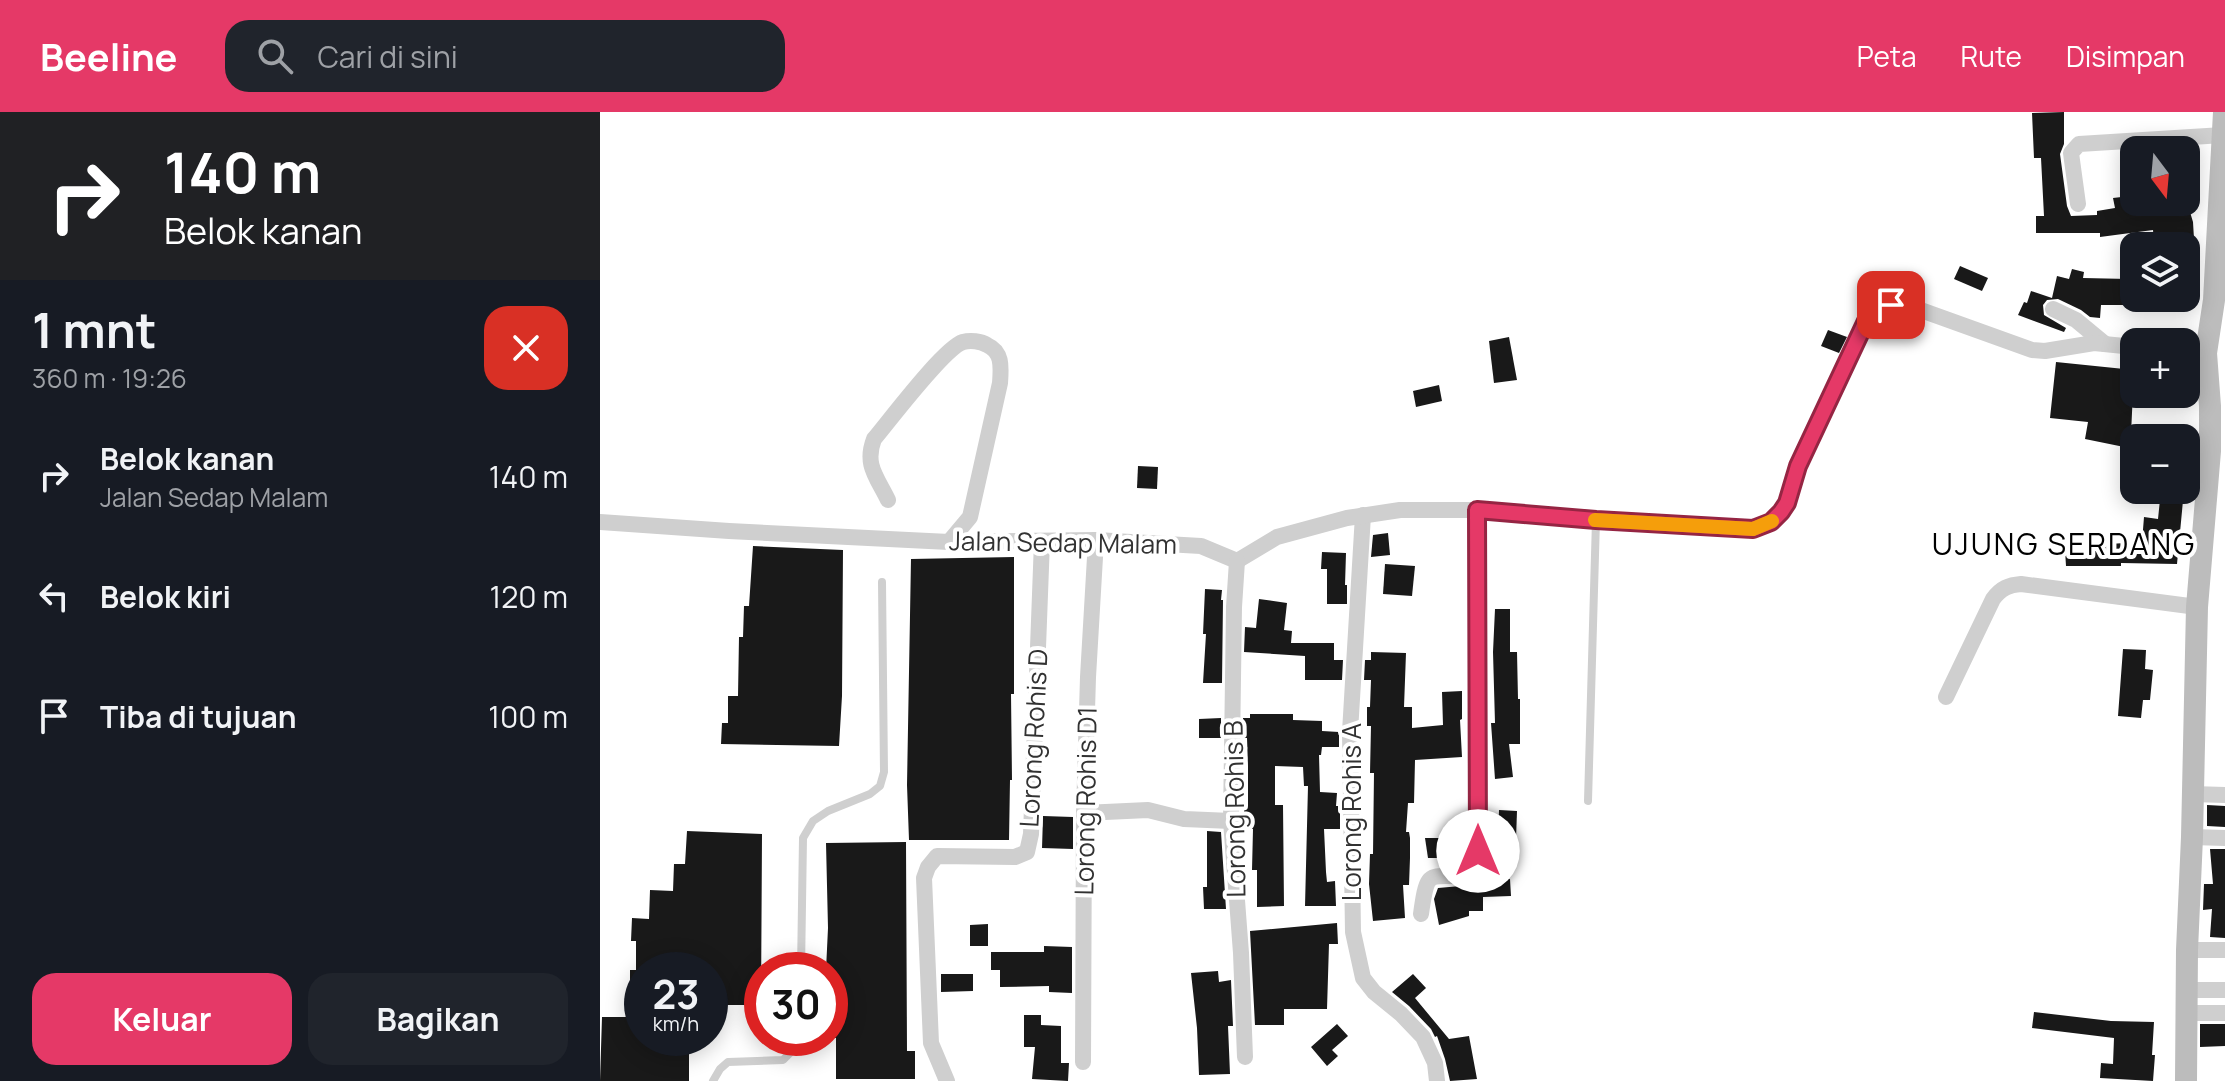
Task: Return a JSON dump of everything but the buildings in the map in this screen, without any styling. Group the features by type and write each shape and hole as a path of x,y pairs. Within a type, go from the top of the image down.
{"main road":[{"path":"2200,343 2220,300 2224,112"},
{"path":"2186,1081 2197,607 2217,451 2218,406 2200,362"}],"street":[{"path":"2078,204 2071,153 2079,144 2223,135"},
{"path":"1237,561 1277,537 1363,515 1400,510 1477,510 1753,529 1771,522 1787,503 1798,466 1867,319 1875,311 1891,305 1918,309 2032,350 2045,351 2094,343 2120,346"},
{"path":"2053,309 2076,320 2105,344"},
{"path":"888,500 870,465 869,452 874,439 939,361 958,344 965,341 990,346 998,353 1000,383 970,517 949,542"},
{"path":"1421,914 1428,880 1436,876 1471,874 1478,867 1477,510"},
{"name":"Lorong Rohis A","path":"1363,515 1350,732 1353,932 1363,978 1423,1037 1435,1063 1437,1081"},
{"name":"Jalan Sedap Malam","path":"600,522 949,542 1096,540 1201,546 1237,561"},
{"name":"Lorong Rohis D1","path":"1083,1062 1084,813 1096,540"},
{"name":"Lorong Rohis D","path":"947,1081 931,1043 924,878 937,856 1015,857 1027,852 1031,834 1042,541"},
{"name":"Lorong Rohis B","path":"1237,561 1231,821 1245,1057"},
{"path":"1946,697 1993,599 2010,585 2197,607"},
{"path":"2192,794 2225,795"},
{"path":"1084,813 1148,810 1184,819 1231,821"},
{"path":"2192,837 2225,838"},
{"path":"2187,950 2225,950"},
{"path":"2186,990 2225,990"},
{"path":"2187,1013 2225,1013"}],"lane":[{"path":"1588,801 1596,520"},
{"path":"801,952 803,838 813,821 870,794 880,786 884,772 882,582"},
{"path":"713,1081 728,1062 783,1060 787,1056"}],"slow traffic":[{"path":"1595,520 1753,529 1772,521"}],"district":[{"name":"UJUNG SERDANG","path":"2064,545"}],"route":[{"path":"1478,851 1477,510 1596,520 1761,527 1771,522 1787,503 1798,466 1867,319 1875,311 1891,305"}]}
